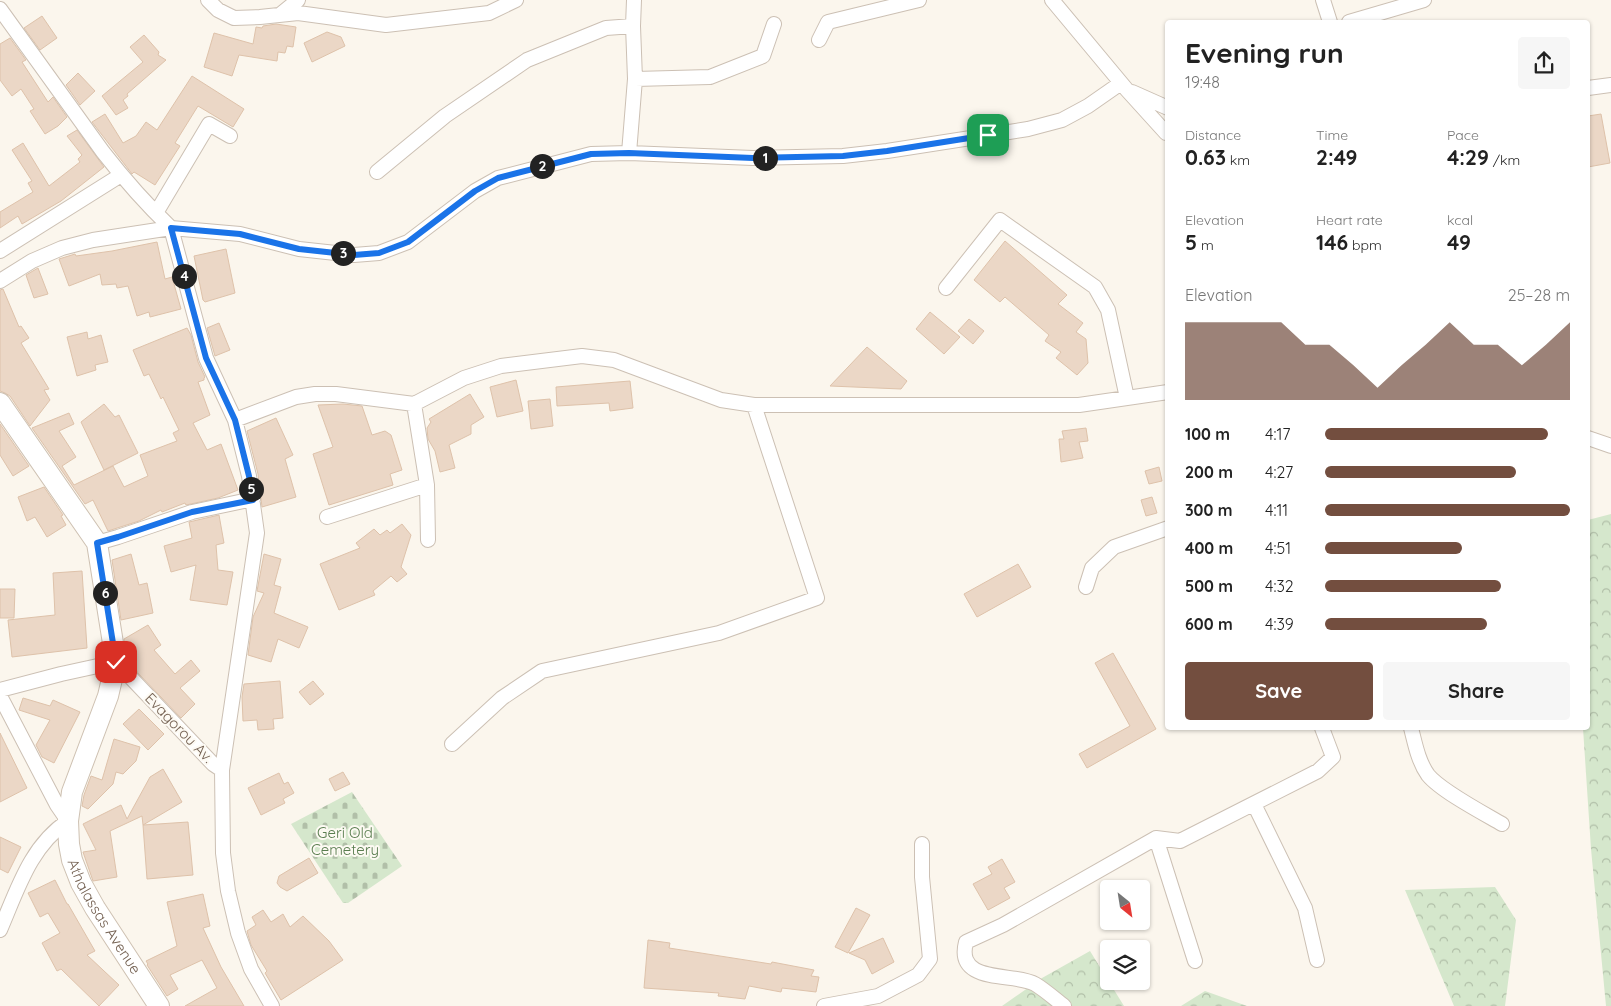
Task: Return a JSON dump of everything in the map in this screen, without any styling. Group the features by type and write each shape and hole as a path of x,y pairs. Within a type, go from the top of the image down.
{"main road":[{"path":"0,403 97,543 116,662"},
{"name":"Athalassas Avenue","path":"116,662 108,696 72,792 68,821 68,844 81,883 95,908 159,1006"}],"street":[{"path":"208,0 218,10 234,18 298,13 386,25 489,13 516,0"},
{"path":"280,15 298,0"},
{"path":"629,153 635,80 632,26 634,0"},
{"path":"819,40 828,22 919,0"},
{"path":"1052,0 1124,86 1165,129"},
{"path":"1323,0 1329,20"},
{"path":"1356,20 1424,0"},
{"path":"0,9 83,126 116,178 171,228 206,358 235,420 249,476 257,534 222,770 223,853 228,892 238,933 251,969 272,1006"},
{"path":"635,80 710,77 763,56 774,24"},
{"path":"378,172 445,116 527,60 606,28 632,26"},
{"path":"1590,88 1611,85"},
{"path":"1124,86 1165,106"},
{"path":"0,281 32,260 62,248 93,240 171,228 240,234 299,249 354,255 379,253 408,242 475,191 498,178 591,154 629,153 753,158 843,156 887,151 1028,129 1062,120 1124,86"},
{"path":"156,213 209,124 230,136"},
{"path":"0,252 116,178"},
{"path":"946,288 1000,220 1095,287 1108,310 1127,398"},
{"path":"235,420 296,397 315,394 336,394 414,404 464,378 501,366 582,356 614,360 721,400 754,406 1079,405 1165,392"},
{"path":"414,404 427,484 428,540"},
{"path":"452,744 502,698 542,672 719,633 817,598 754,406"},
{"path":"1590,438 1605,442 1611,446"},
{"path":"327,517 427,484"},
{"path":"97,543 192,512 253,500"},
{"path":"1086,587 1092,568 1114,546 1165,529"},
{"path":"0,690 116,662"},
{"name":"Evagorou Av.","path":"116,662 213,764 222,770"},
{"path":"0,696 57,805 68,821 53,831 38,850 23,876 0,930"},
{"path":"1064,1006 1034,984 980,973 968,963 964,951 966,942 1003,925 1156,838 1180,841 1318,771 1333,757 1323,730"},
{"path":"1412,730 1420,759 1428,775 1442,787 1502,824"},
{"path":"1254,804 1305,908 1317,960"},
{"path":"1156,838 1195,961"},
{"path":"824,1006 878,996 918,975 930,959 922,877 922,844"}],"green space":[{"path":"1611,514 1611,1006 1606,1006 1591,849 1583,730 1590,730 1590,519"},
{"name":"Geri Old Cemetery","path":"352,792 402,866 348,903 343,903 291,824"},
{"path":"1495,887 1516,920 1505,1006 1454,1006 1405,890"},
{"path":"1090,951 1100,967 1100,990 1114,990 1124,1006 1002,1006 1042,978"},
{"path":"1205,991 1247,1006 1181,1006"}],"building":[{"path":"42,16 57,38 40,50 24,28"},
{"path":"276,24 296,27 293,47 287,46 285,53 278,52 277,61 239,55 232,76 204,67 214,33 253,44 256,27 262,28 263,26"},
{"path":"327,32 341,37 345,46 312,62 304,43"},
{"path":"144,35 159,52 158,55 166,60 127,94 128,96 123,100 128,108 116,115 102,96 143,62 130,47"},
{"path":"10,38 26,60 22,62 48,102 53,97 67,117 58,126 45,134 30,111 34,109 21,89 12,96 0,80 0,44"},
{"path":"78,73 95,91 80,105 66,85"},
{"path":"192,76 244,109 233,127 198,106 175,143 180,146 155,185 134,172 132,174 92,122 105,114 123,143 136,136 146,122 157,130"},
{"path":"1601,114 1610,163 1590,167 1590,116"},
{"path":"77,130 104,167 61,201 22,224 18,216 0,228 0,212 33,192 28,183 32,181 12,150 23,143 49,186 80,162 78,159 82,155 67,136"},
{"path":"1005,241 1067,295 1058,304 1083,323 1076,332 1086,339 1088,363 1077,375 1056,358 1061,352 1045,341 1049,335 1005,297 1000,302 974,280"},
{"path":"157,242 165,279 172,277 181,309 150,317 149,312 137,316 128,286 117,288 116,284 102,285 100,274 69,286 59,259 75,254 76,256 112,251"},
{"path":"226,249 235,293 205,302 194,256"},
{"path":"38,268 48,294 34,298 26,275"},
{"path":"3,289 19,327 21,326 29,338 21,343 49,389 44,390 50,400 30,426 10,396 0,391 0,290"},
{"path":"930,312 960,337 944,354 916,329"},
{"path":"969,319 984,331 973,344 958,331"},
{"path":"219,323 230,350 215,356 207,328"},
{"path":"187,328 205,377 204,380 198,382 210,415 193,423 207,450 221,444 238,490 218,498 186,505 185,503 162,512 161,510 139,521 108,531 93,500 85,504 32,428 69,413 74,424 59,431 76,457 62,466 74,485 113,466 124,487 148,476 140,455 177,441 173,433 179,430 149,374 144,376 133,350"},
{"path":"87,332 88,339 101,335 108,362 95,365 96,370 77,376 67,337"},
{"path":"867,347 907,381 901,389 830,386"},
{"path":"516,380 523,411 497,417 490,387"},
{"path":"630,381 633,408 610,411 609,403 557,406 556,387"},
{"path":"470,394 484,417 471,425 471,434 449,445 455,468 440,472 435,451 428,439 427,428 431,422 429,419"},
{"path":"550,399 553,426 531,429 528,401"},
{"path":"104,404 115,417 119,415 138,453 104,470 81,422"},
{"path":"343,404 362,406 372,435 385,431 391,435 402,470 390,474 393,485 329,505 313,454 333,447 318,405"},
{"path":"276,418 293,455 285,459 296,497 262,507 258,474 247,431"},
{"path":"0,424 29,466 13,476 0,455"},
{"path":"1086,428 1088,441 1079,442 1083,458 1061,462 1059,439 1064,439 1062,431"},
{"path":"1159,467 1162,481 1149,484 1145,471"},
{"path":"44,487 63,515 61,516 66,525 47,537 35,517 27,521 18,497"},
{"path":"1152,497 1157,513 1146,516 1141,500"},
{"path":"219,515 224,543 216,545 218,570 233,572 227,605 190,600 196,565 171,572 164,546 192,538 189,522"},
{"path":"402,524 411,535 401,567 407,574 397,582 391,576 373,591 375,595 339,610 320,564 360,548 356,543 374,529 380,535 387,530 390,533"},
{"path":"131,554 139,585 147,583 153,613 121,620 112,560"},
{"path":"264,554 281,559 274,585 281,587 274,613 308,627 299,648 278,639 271,662 248,655 253,617 264,593 257,591"},
{"path":"1018,564 1031,587 977,617 964,594"},
{"path":"82,571 87,648 12,657 8,620 55,615 53,573"},
{"path":"0,589 15,589 14,618 0,618"},
{"path":"148,625 161,645 154,650 175,674 191,660 200,671 180,688 195,704 181,718 138,673 126,652 124,639"},
{"path":"1113,653 1156,729 1087,768 1079,754 1130,726 1095,663"},
{"path":"280,681 283,718 273,719 274,729 258,730 257,720 243,721 242,697 244,684"},
{"path":"313,681 324,694 310,705 299,692"},
{"path":"23,698 50,706 53,700 80,712 54,763 42,757 36,745 50,720 19,710"},
{"path":"139,709 164,734 148,750 123,724"},
{"path":"0,733 27,788 0,802"},
{"path":"114,739 140,747 136,761 123,774 116,772 113,784 88,809 82,806 91,776 102,780"},
{"path":"163,769 182,802 143,825 142,816 110,831 117,877 93,881 83,852 96,850 83,824 121,805 127,819 150,777"},
{"path":"343,772 350,784 335,791 329,779"},
{"path":"279,773 284,784 288,782 294,793 283,799 285,803 261,815 248,788"},
{"path":"188,822 193,875 147,879 143,825"},
{"path":"0,837 21,847 8,873 0,869"},
{"path":"309,858 318,873 287,891 280,887 277,883 279,876"},
{"path":"1002,859 1015,882 1004,888 1010,898 988,910 973,884 992,874 988,867"},
{"path":"55,880 95,951 87,955 119,985 99,1006 61,969 57,971 42,943 60,933 48,913 40,917 28,893"},
{"path":"203,894 210,926 203,928 221,967 244,1006 185,1006 217,988 202,960 170,975 178,989 167,996 147,965 146,961 177,946 167,902"},
{"path":"856,908 870,915 848,953 835,947"},
{"path":"263,910 271,922 283,914 290,927 303,916 329,941 343,960 281,1000 265,973 267,971 251,945 247,931 256,925 252,917"},
{"path":"883,938 894,962 872,974 865,960 849,953"},
{"path":"648,940 670,943 669,948 771,964 772,962 814,970 811,976 819,977 816,992 782,988 781,992 749,986 745,999 718,996 719,993 644,988"}],"route":[{"path":"116,662 97,543 192,512 253,500 235,420 206,358 171,228 240,234 299,249 354,255 379,253 408,242 475,191 498,178 591,154 629,153 753,158 843,156 988,135"}]}
